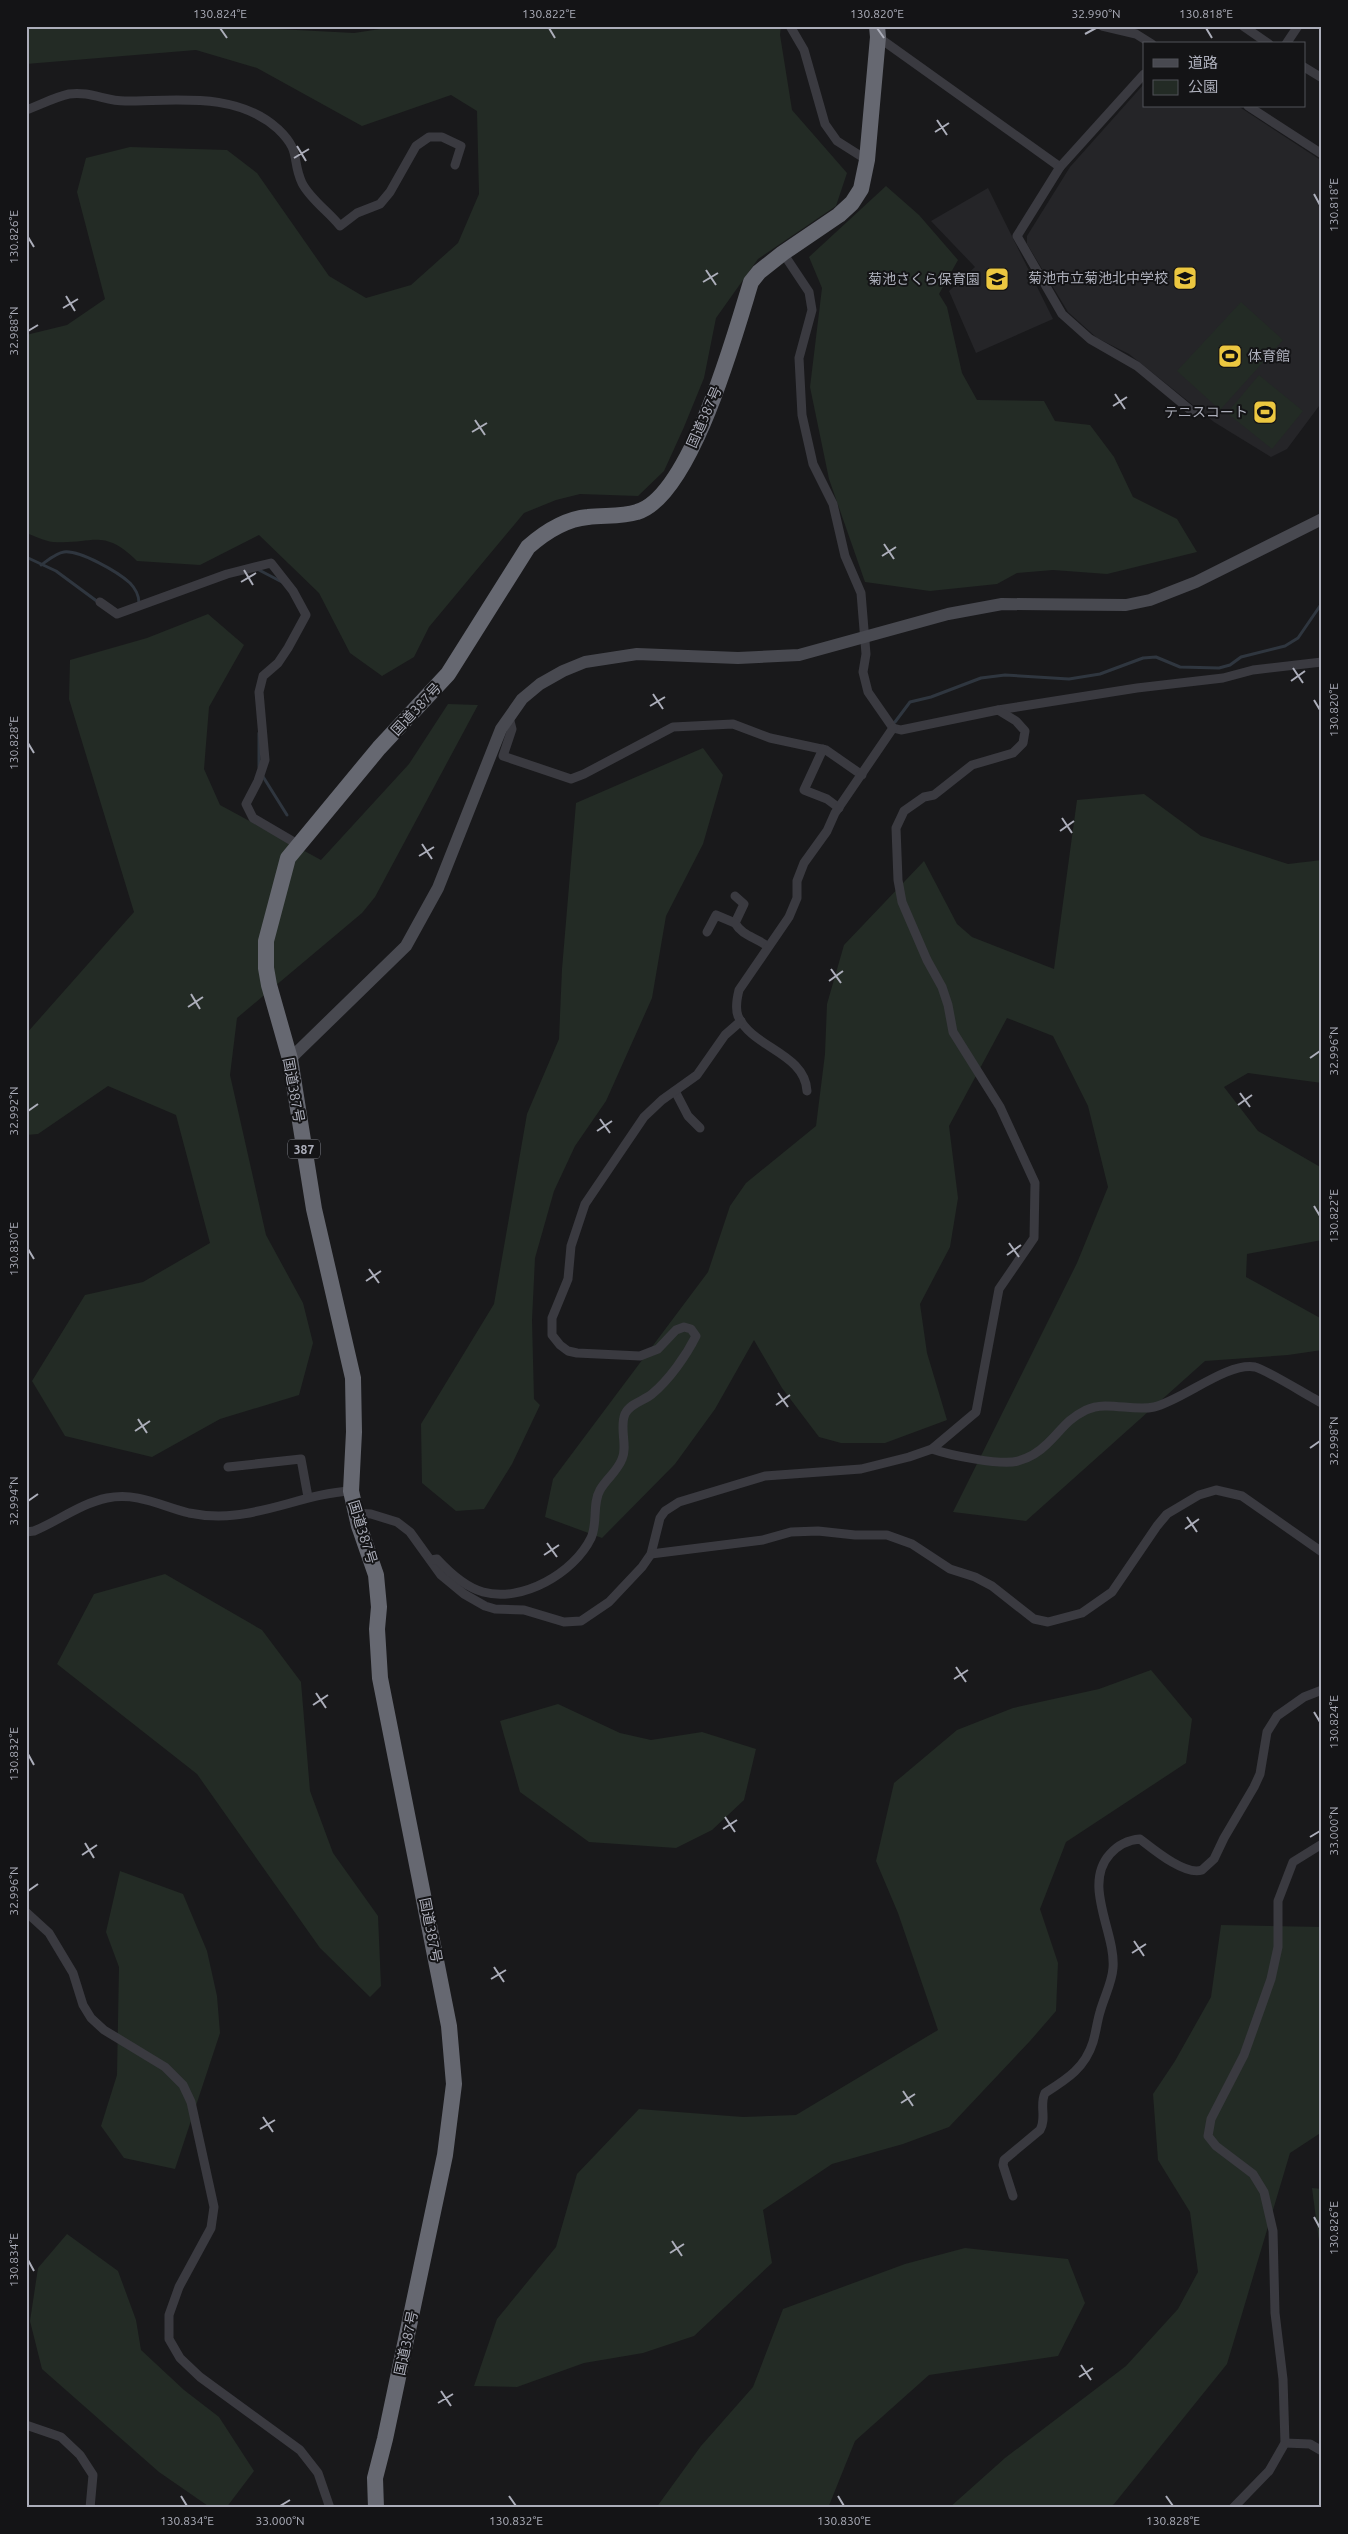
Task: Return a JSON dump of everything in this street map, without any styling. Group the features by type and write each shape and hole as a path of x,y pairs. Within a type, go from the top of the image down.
{"highway":[{"name":"国道387号","path":"376,2508 375,2478 387,2430 445,2155 454,2084 449,2026 380,1678 377,1629 378,1590 351,1491 354,1432 353,1378 314,1209 290,1059 269,985 266,941 288,858 379,748 448,674 528,547 541,536 570,520 638,512 654,504 664,493 695,440 718,389 751,282 759,272 783,253 839,215 852,203 861,189 868,160 878,32"}],"street":[{"path":"790,26 804,50 825,124 837,141 868,160"},
{"path":"1102,26 1136,34 1149,42"},
{"path":"1242,26 1266,42"},
{"path":"1287,42 1298,26"},
{"path":"878,32 1060,167"},
{"path":"1306,68 1322,78"},
{"path":"1143,75 1060,167 1017,236 1062,314 1090,339 1137,366 1194,413"},
{"path":"26,110 68,94 94,94 123,101 178,98 215,101 251,111 276,128 293,145 302,183 340,226 357,213 380,204 390,192 416,146 429,137 442,137 461,146 455,165"},
{"path":"1251,108 1322,154"},
{"path":"783,253 809,292 812,310 799,358 802,415 806,441 813,464 833,504 845,556 860,593 866,654 863,672 868,692 893,728 901,730 998,710 1137,688 1223,678 1252,670 1322,662"},
{"path":"290,1059 406,946 438,888 478,781 500,729 522,700 540,684 563,671 585,662 637,654 769,658 799,654 865,638 948,614 1002,604 1103,606 1150,600 1196,582 1322,519"},
{"path":"100,602 117,614 227,574 271,563 293,591 306,615 278,663 263,676 259,692 265,760 258,781 246,804 253,818 298,845"},
{"path":"356,1513 371,1514 397,1522 410,1532 441,1575 464,1594 485,1606 495,1609 524,1610 564,1622 581,1621 610,1602 651,1554 660,1518 665,1511 679,1502 765,1476 861,1469 932,1450 976,1412 999,1289 1034,1238 1035,1184 1000,1107 953,1032 948,1005 942,987 927,960 902,902 898,880 896,828 904,811 924,797 934,795 972,765 1013,753 1023,744 1025,731 1016,722 998,710"},
{"path":"509,717 512,729 503,756 571,779 584,774 672,727 732,724 770,738 823,749 862,775"},
{"path":"807,1091 803,1078 790,1061 777,1050 763,1043 741,1021 738,1015 737,1002 739,990 791,911 798,893 797,882 804,863 827,831 839,808 893,728"},
{"path":"823,749 804,790 827,799 839,808"},
{"path":"735,896 744,904 735,923"},
{"path":"707,932 716,915 735,923 742,934 760,940 768,946"},
{"path":"431,1560 437,1559 468,1586 484,1592 506,1594 542,1584 568,1568 578,1559 592,1536 598,1493 623,1458 625,1415 631,1407 652,1394 690,1347 696,1336 691,1328 684,1327 676,1330 658,1348 640,1356 577,1353 568,1351 560,1346 552,1335 552,1318 568,1279 571,1246 585,1204 644,1118 697,1075 724,1035 741,1021"},
{"path":"675,1091 688,1116 700,1128"},
{"path":"932,1450 946,1454 1016,1462 1032,1456 1047,1444 1064,1423 1097,1406 1151,1407 1169,1402 1212,1378 1234,1370 1255,1367 1322,1403"},
{"path":"228,1467 301,1459 308,1497"},
{"path":"651,1554 763,1540 791,1532 818,1531 854,1535 887,1535 912,1544 950,1569 975,1577 992,1586 1034,1619 1048,1622 1082,1613 1112,1592 1167,1514 1199,1495 1208,1492 1216,1490 1242,1496 1322,1552"},
{"path":"26,1532 34,1531 80,1508 107,1498 154,1500 189,1513 214,1516 266,1510 308,1497 332,1492 351,1491"},
{"path":"1013,2196 1005,2174 1004,2160 1040,2130 1043,2125 1042,2103 1045,2093 1072,2076 1080,2067 1093,2043 1100,2012 1108,1989 1113,1969 1113,1955 1101,1899 1100,1871 1104,1861 1114,1850 1129,1840 1140,1839 1171,1862 1188,1870 1202,1870 1214,1859 1254,1787 1260,1774 1268,1732 1272,1724 1288,1708 1304,1697 1322,1690"},
{"path":"1233,2508 1269,2471 1285,2443 1283,2379 1275,2313 1274,2231 1270,2208 1264,2192 1253,2174 1216,2146 1208,2136 1211,2119 1244,2054 1271,1978 1278,1947 1278,1901 1293,1862 1322,1844"},
{"path":"26,1912 49,1934 74,1974 83,2006 91,2018 104,2030 165,2067 183,2085 191,2102 214,2207 211,2228 179,2287 169,2315 169,2338 180,2358 200,2377 300,2450 318,2473 330,2508"},
{"path":"26,2425 61,2437 80,2455 93,2475 90,2508"},
{"path":"1285,2443 1310,2444 1322,2451"}],"shaded area":[{"name":"菊池市立菊池北中学校","path":"1143,85 1143,108 1241,108 1322,161 1322,402 1287,449 1271,457 1214,422 1129,354 1097,338 1068,312 1027,244 1027,236 1070,167"},
{"name":"菊池さくら保育園","path":"988,188 1053,319 976,353 949,291 975,267 931,221"}],"green space":[{"path":"26,26 221,26 354,33 400,26 781,26 780,35 792,110 847,173 836,206 758,259 716,318 704,378 664,471 638,496 580,494 556,500 524,513 429,627 414,657 382,676 350,653 319,593 259,535 200,565 137,561 115,544 106,541 53,542 26,533 26,335 67,325 105,299 77,192 86,158 130,147 227,150 257,173 329,276 366,298 411,285 458,243 479,194 477,111 451,95 362,126 257,68 196,50 26,64"},
{"path":"886,186 919,215 958,260 939,294 947,307 962,373 977,400 1044,401 1055,421 1090,425 1114,457 1133,497 1177,519 1197,552 1107,574 1053,570 1017,573 997,584 930,591 865,582 829,479 810,387 822,288 809,257"},
{"name":"体育館","path":"1241,302 1283,340 1220,410 1177,371"},
{"name":"テニスコート","path":"1259,375 1303,411 1272,449 1227,413"},
{"path":"208,614 244,645 209,707 204,769 220,805 321,860 409,764 448,704 478,705 375,897 362,913 237,1018 230,1075 266,1235 303,1303 313,1343 299,1395 220,1419 152,1457 65,1436 32,1381 85,1295 143,1282 210,1243 176,1115 108,1086 38,1134 26,1135 26,1034 134,912 69,699 70,660 147,638"},
{"path":"703,748 723,775 703,844 666,916 652,998 606,1101 575,1146 554,1191 535,1258 532,1320 534,1399 540,1405 512,1464 484,1509 456,1511 422,1483 421,1424 494,1304 527,1114 559,1039 562,969 576,803"},
{"path":"1144,794 1201,836 1288,864 1322,860 1322,1083 1248,1073 1224,1087 1258,1131 1322,1168 1322,1240 1247,1254 1246,1277 1322,1319 1322,1350 1288,1355 1205,1361 1026,1521 953,1512 1077,1263 1108,1187 1088,1106 1053,1036 1007,1018 949,1126 958,1198 950,1247 920,1304 927,1353 947,1420 885,1443 841,1443 819,1437 782,1388 754,1340 715,1409 675,1464 602,1538 545,1517 553,1479 708,1272 730,1206 746,1183 816,1126 825,1054 827,1004 844,945 924,861 957,924 972,937 1054,969 1077,800"},
{"path":"165,1574 262,1630 301,1682 310,1791 333,1853 378,1916 381,1986 370,1997 320,1948 197,1774 57,1664 94,1594"},
{"path":"1151,1670 1192,1719 1186,1763 1066,1842 1040,1909 1058,1963 1056,2011 949,2127 903,2144 832,2164 763,2210 772,2263 694,2336 643,2353 584,2363 517,2387 474,2386 497,2319 556,2247 577,2174 639,2109 743,2117 796,2115 938,2030 898,1913 876,1861 894,1783 957,1730 1013,1708 1099,1689"},
{"path":"558,1704 620,1733 651,1740 702,1732 756,1749 744,1800 712,1830 676,1848 589,1842 520,1792 500,1721"},
{"path":"120,1871 183,1894 207,1951 217,1996 220,2033 175,2169 124,2158 101,2126 117,2075 119,1967 106,1932"},
{"path":"1221,1925 1322,1927 1322,2132 1290,2153 1227,2364 1114,2504 1108,2508 949,2508 1005,2458 1126,2366 1178,2309 1198,2272 1190,2212 1158,2160 1153,2094 1175,2061 1211,1997"},
{"path":"1312,2188 1322,2189 1322,2264"},
{"path":"67,2234 118,2271 136,2320 141,2350 184,2390 219,2417 254,2471 226,2508 211,2508 159,2472 42,2369 30,2321 38,2268"},
{"path":"965,2248 1068,2259 1085,2303 1058,2356 929,2375 855,2441 828,2508 656,2508 701,2446 753,2387 783,2309 905,2264"}],"waterway":[{"path":"41,565 55,555 64,552 79,554 117,573 130,583 134,587 139,603"},
{"path":"26,557 56,571 98,602"},
{"path":"259,570 282,582"},
{"path":"895,722 910,702 931,697 981,678 1005,675 1069,679 1100,674 1143,658 1156,657 1180,667 1219,668 1230,665 1241,657 1285,646 1298,638 1322,603"},
{"path":"259,733 259,767"},
{"path":"262,775 287,815"}],"place":[{"name":"菊池市立菊池北中学校","path":"1185,278"},
{"name":"菊池さくら保育園","path":"997,279"},
{"name":"体育館","path":"1230,356"},
{"name":"テニスコート","path":"1265,412"}]}
